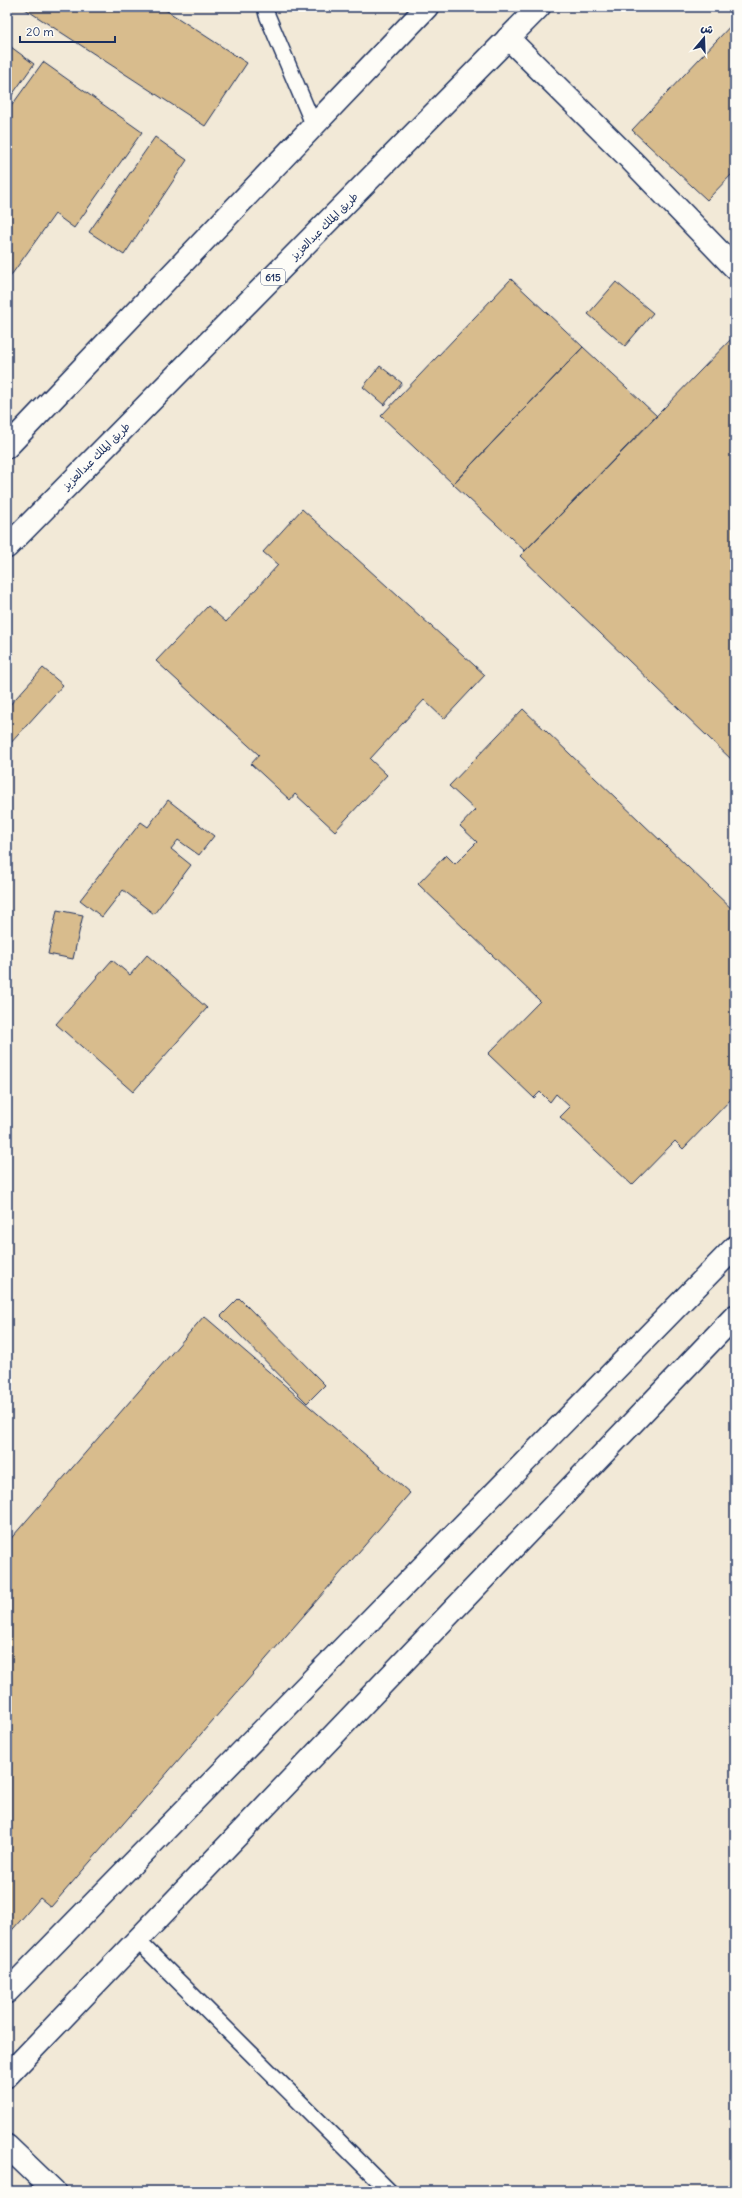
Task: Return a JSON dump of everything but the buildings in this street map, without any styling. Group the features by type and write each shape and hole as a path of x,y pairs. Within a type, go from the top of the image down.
{"main road":[{"path":"7,447 427,7"},
{"name":"طريق الملك عبدالعزيز","path":"7,547 539,7"},
{"path":"508,38 631,160 735,268"},
{"path":"7,1992 735,1247"},
{"path":"7,2076 735,1316"},
{"path":"7,2146 54,2191"}],"lane":[{"path":"254,7 266,11 314,126"},
{"path":"137,1940 389,2191"}]}
